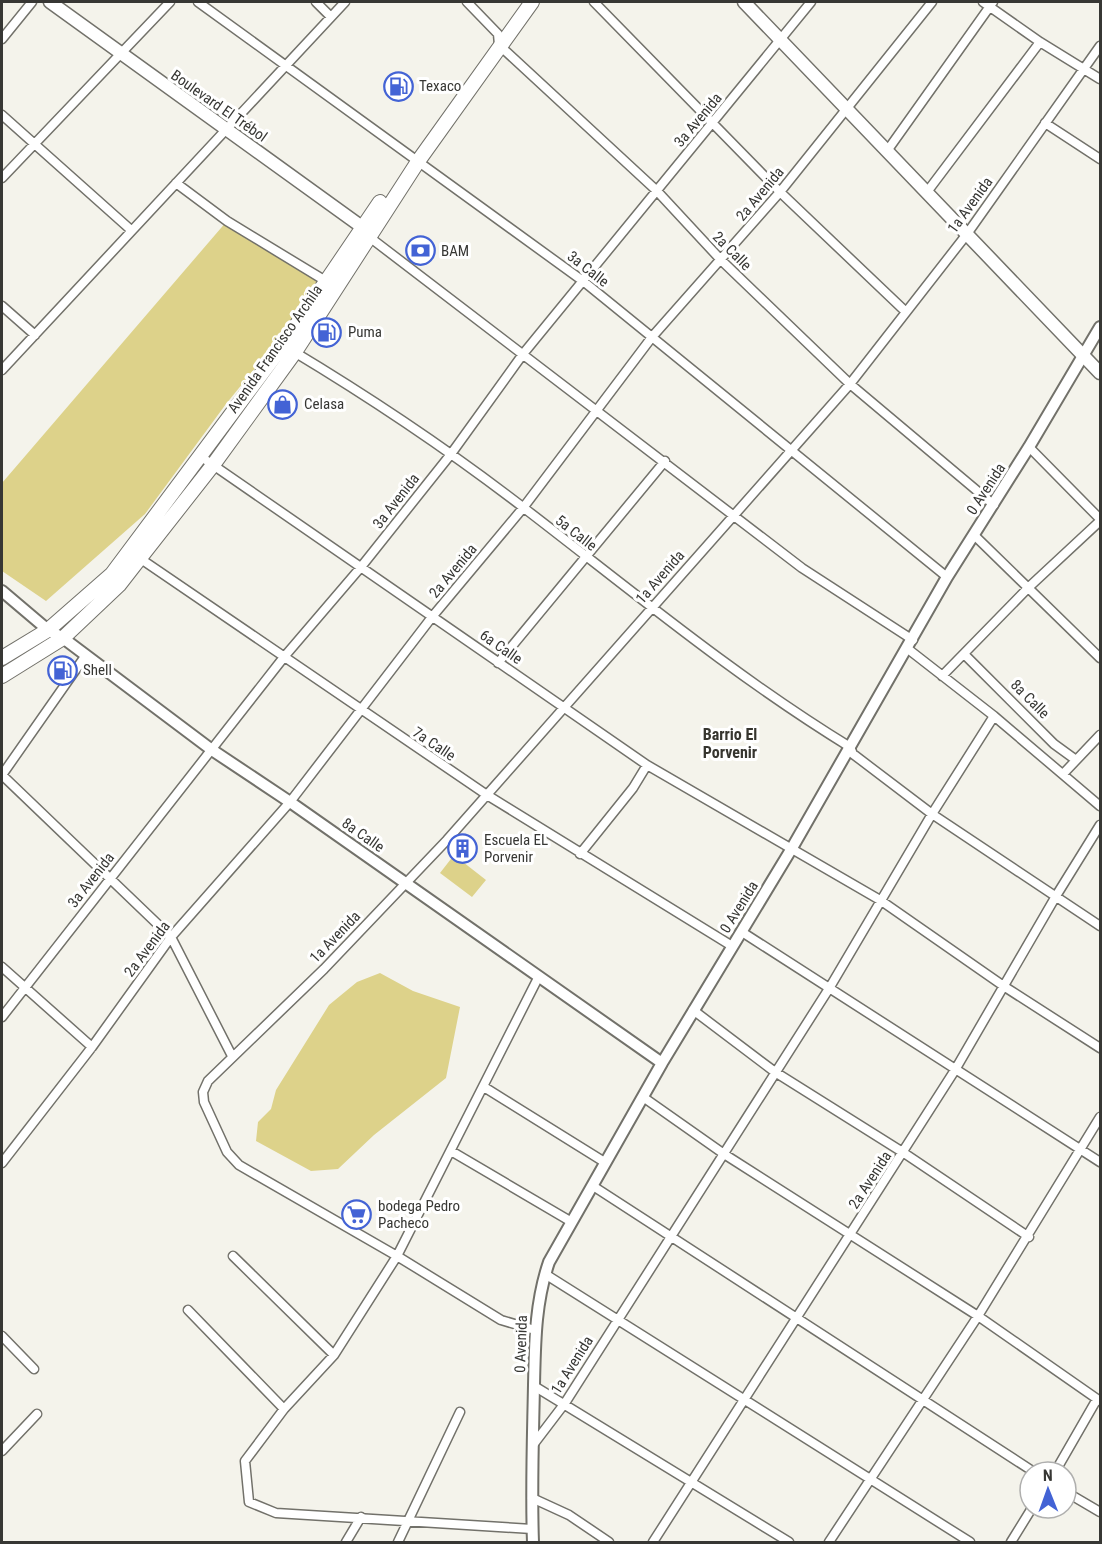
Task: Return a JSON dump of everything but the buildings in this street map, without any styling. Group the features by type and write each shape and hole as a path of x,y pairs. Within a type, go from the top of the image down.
{"main road":[{"name":"Boulevard El Trébol","path":"50,2 365,232"},
{"name":"Avenida Francisco Archila","path":"2,658 48,630 135,554 213,465 365,232 498,39 520,2"},
{"name":"Avenida Francisco Archila","path":"498,39 532,2"},
{"path":"744,2 1101,373"},
{"name":"Avenida Francisco Archila","path":"2,676 63,638 119,585 135,554 200,456 289,348"}],"street":[{"path":"2,39 32,2"},
{"path":"2,178 170,2"},
{"name":"3a Calle","path":"198,2 583,281 947,577"},
{"path":"316,2 331,16"},
{"path":"2,370 345,2"},
{"name":"2a Calle","path":"467,2 498,39 657,191 721,260 850,384 994,505"},
{"path":"594,2 780,192 906,312"},
{"name":"3a Avenida","path":"2,1017 284,657 361,567 451,454 523,354 811,2"},
{"name":"2a Avenida","path":"2,1163 92,1047 171,937 290,802 432,617 523,508 652,337 780,192 848,110 932,2"},
{"path":"888,151 989,3 1040,42 1101,79"},
{"path":"927,192 1040,42"},
{"name":"1a Avenida","path":"397,1256 239,1165 227,1152 204,1102 203,1092 208,1081 324,969 406,883 487,795 850,384 967,234 1101,46"},
{"path":"2,115 131,230"},
{"path":"1045,123 1101,159"},
{"path":"176,183 227,221 331,285"},
{"path":"365,232 734,514 910,644 942,676 994,716 1101,806"},
{"path":"2,306 35,335"},
{"name":"0 Avenida","path":"533,1542 532,1447 535,1330 544,1274 570,1221 593,1186 693,1010 792,848 947,577 994,505 1101,327"},
{"name":"5a Calle","path":"289,348 451,454 746,680 849,747 853,754 932,814 1101,926"},
{"path":"942,676 1029,587 1101,520 1029,447"},
{"name":"6a Calle","path":"200,456 562,708 648,765 880,900 1005,987 1101,1047"},
{"path":"498,663 665,461"},
{"path":"974,535 1101,658"},
{"name":"7a Calle","path":"135,554 361,711 487,795 732,946"},
{"name":"8a Calle","path":"2,591 48,630 63,638 212,750 290,802 662,1063"},
{"path":"86,655 2,775 171,937 232,1056"},
{"name":"8a Calle","path":"965,655 1054,744 1076,760"},
{"name":"1a Avenida","path":"532,1447 565,1403 830,987 932,814 994,716"},
{"path":"1063,774 1101,735"},
{"path":"580,854 633,788 648,765"},
{"name":"2a Avenida","path":"653,1542 956,1070 1056,896 1101,825"},
{"path":"742,932 1081,1152 1101,1162"},
{"path":"2,967 92,1047"},
{"path":"532,1529 361,1517 276,1514 249,1502 245,1461 284,1409 334,1355 397,1256 484,1088 538,976"},
{"path":"693,1010 775,1072 904,1153 1029,1237"},
{"path":"484,1088 606,1163"},
{"path":"643,1097 724,1154 978,1316 1099,1400 1062,1460"},
{"path":"829,1542 1029,1237 1101,1117"},
{"path":"451,1151 570,1221"},
{"path":"593,1186 1018,1462"},
{"path":"233,1256 334,1355"},
{"path":"397,1256 501,1320 535,1330"},
{"path":"544,1274 618,1318 743,1401 970,1542"},
{"path":"188,1310 284,1409"},
{"path":"2,1336 34,1369"},
{"path":"534,1386 789,1542"},
{"path":"399,1542 460,1412"},
{"path":"2,1451 37,1414"},
{"path":"532,1498 569,1515 609,1542"},
{"path":"1078,1499 1101,1512"},
{"path":"346,1542 361,1517"},
{"path":"1011,1542 1025,1520"}],"shaded area":[{"path":"227,221 326,281 226,404 145,514 46,601 2,571 2,483"},
{"path":"454,855 486,880 472,897 440,873"},
{"path":"380,973 413,991 460,1007 446,1078 374,1135 338,1169 311,1171 256,1141 258,1122 271,1109 276,1090 329,1005 357,982"}],"place":[{"name":"Texaco","path":"398,86"},
{"name":"BAM","path":"420,251"},
{"name":"Puma","path":"327,332"},
{"name":"Celasa","path":"283,404"},
{"name":"Shell","path":"62,670"},
{"name":"Escuela EL Porvenir","path":"463,849"},
{"name":"bodega Pedro Pacheco","path":"357,1215"}],"district":[{"name":"Barrio El Porvenir","path":"730,743"}]}
